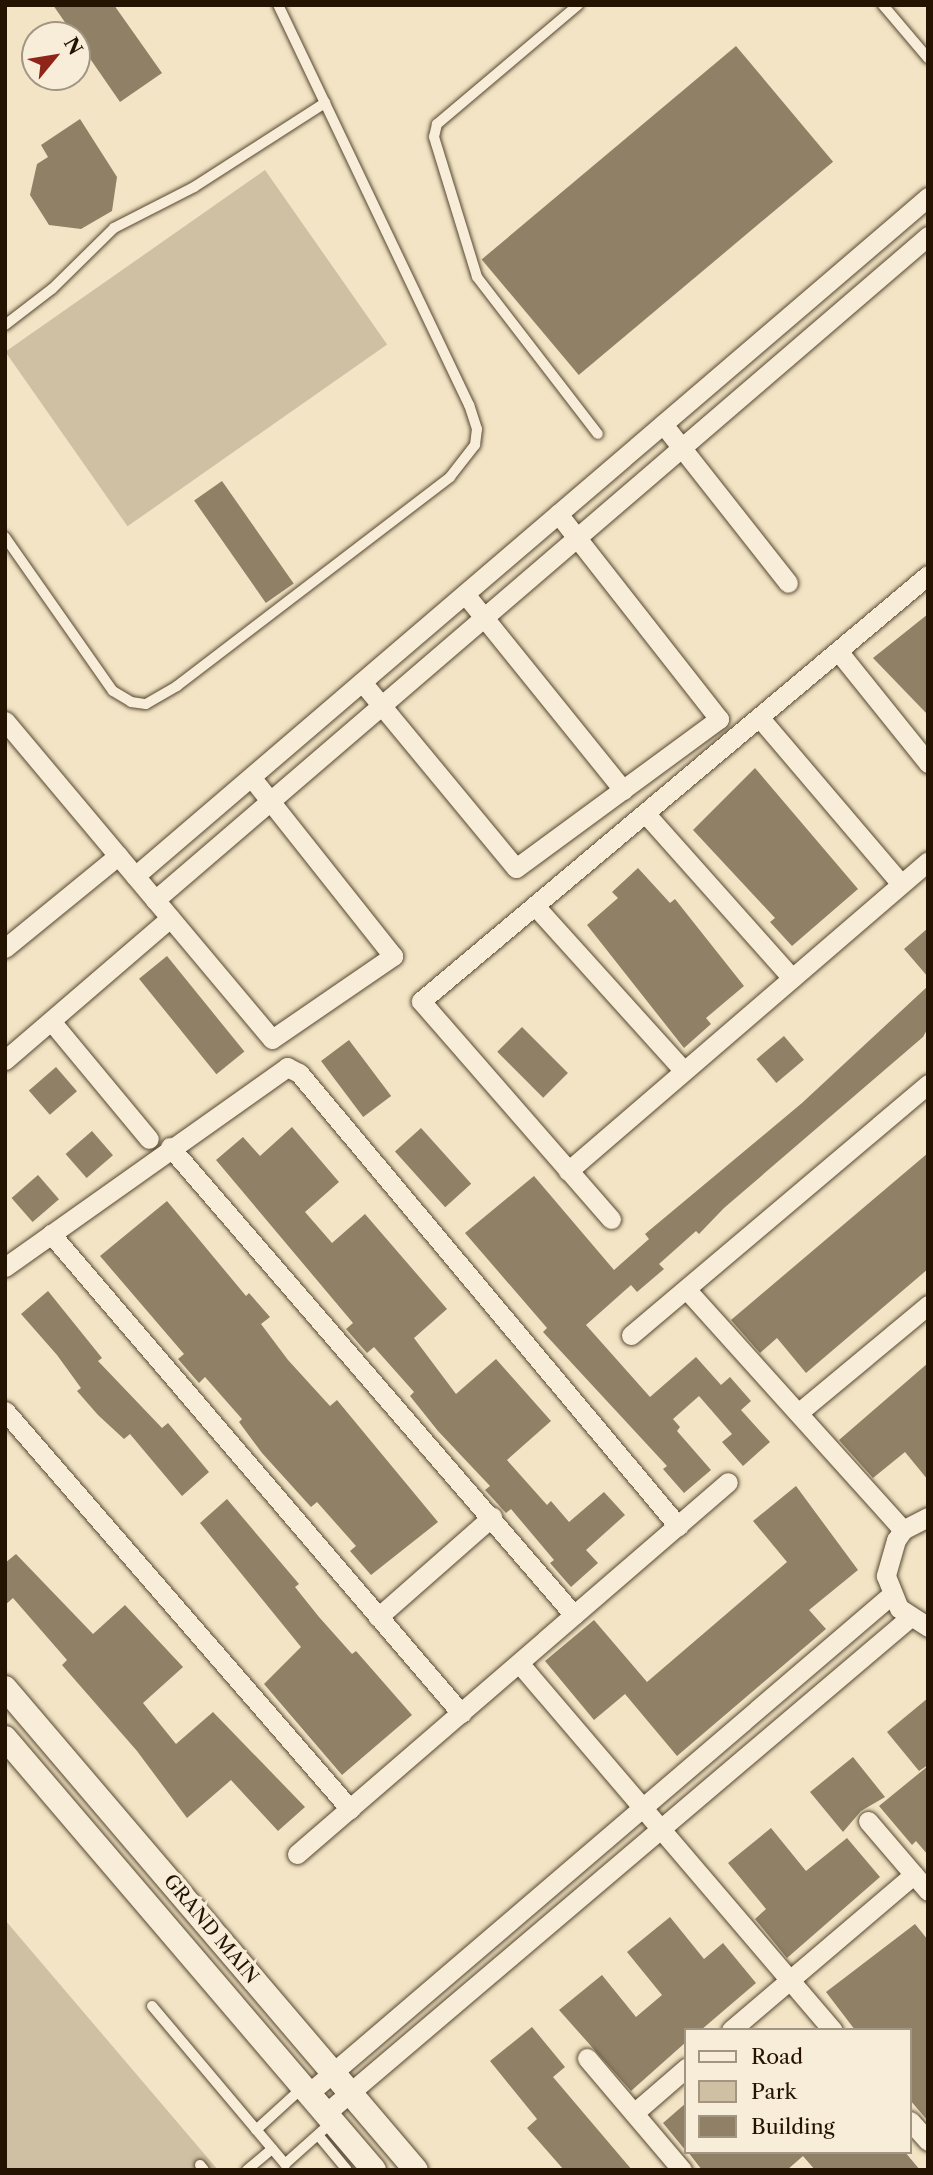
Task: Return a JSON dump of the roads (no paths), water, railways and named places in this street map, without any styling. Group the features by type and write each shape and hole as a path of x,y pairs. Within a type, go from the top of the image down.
{"street":[{"path":"135,876 928,197"},
{"path":"883,235 905,255"},
{"path":"155,900 928,236"},
{"path":"770,332 789,355"},
{"path":"663,424 788,583"},
{"path":"362,682 516,867 719,719 558,514"},
{"path":"611,1219 421,1001 928,575"},
{"path":"465,594 623,790"},
{"path":"838,651 928,762"},
{"path":"759,717 901,884"},
{"path":"5,721 272,1039 393,956 251,777"},
{"path":"645,813 792,978"},
{"path":"5,948 118,856"},
{"path":"568,1171 928,861"},
{"path":"535,906 684,1071"},
{"path":"5,1060 170,918"},
{"path":"51,1021 149,1139"},
{"path":"5,1267 273,1072 287,1067 299,1073 678,1526"},
{"path":"631,1335 928,1084"},
{"path":"170,1147 574,1615"},
{"path":"51,1234 461,1713"},
{"path":"687,1290 903,1530"},
{"path":"798,1413 928,1305"},
{"path":"5,1411 350,1809"},
{"path":"297,1854 729,1482"},
{"path":"377,1617 492,1517"},
{"path":"928,1517 903,1530 888,1557 891,1595 909,1618 928,1627"},
{"path":"307,2090 333,2073 411,2007 891,1595"},
{"path":"326,2124 351,2093 909,1618"},
{"path":"519,1663 831,2028"},
{"name":"GRAND MAIN","path":"5,1688 416,2170"},
{"name":"GRAND MAIN","path":"5,1738 307,2090 326,2124 374,2170"},
{"path":"868,1821 928,1891"},
{"path":"733,2028 914,1874"},
{"path":"411,2007 428,2027"},
{"path":"587,2058 682,2170"},
{"path":"634,2113 684,2070"},
{"path":"912,2122 928,2141"}],"lane":[{"path":"5,537 113,691 131,702 146,704 177,686 463,463 475,445 477,429 470,405 278,5"},
{"path":"578,5 437,124 434,136 477,277 598,434"},
{"path":"883,5 928,58"},
{"path":"5,325 52,289 114,228 194,187 325,103"},
{"path":"152,2006 285,2164 326,2124 347,2170"},
{"path":"256,2130 307,2090"},
{"path":"247,2170 272,2149"}]}
